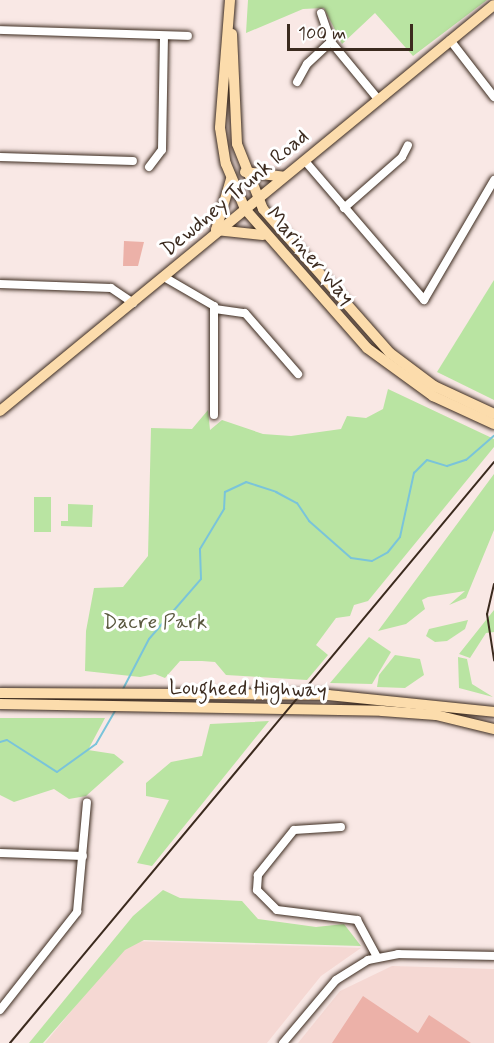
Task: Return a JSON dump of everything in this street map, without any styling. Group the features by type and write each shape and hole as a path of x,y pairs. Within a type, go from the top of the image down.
{"main road":[{"name":"Mariner Way","path":"230,0 235,129 245,172 257,199 372,336 415,379 494,414"},
{"name":"Mariner Way","path":"230,0 219,117 231,179 245,209 263,235 356,338 415,379 494,424"},
{"name":"Dewdney Trunk Road","path":"0,411 133,303 216,230 305,161 494,5"},
{"path":"245,172 284,177"},
{"path":"231,179 216,230 263,235"},
{"name":"Lougheed Highway","path":"0,693 130,697 328,695 494,712"},
{"name":"Lougheed Highway","path":"0,704 416,712 494,729"}],"street":[{"path":"321,13 331,42 378,99"},
{"path":"0,30 188,36"},
{"path":"149,167 162,150 164,36"},
{"path":"450,39 494,97"},
{"path":"297,81 307,64 331,42"},
{"path":"344,208 402,157 408,145"},
{"path":"0,157 133,161"},
{"path":"305,161 424,300 494,180"},
{"path":"164,277 210,301 215,309 214,415"},
{"path":"0,284 111,288 133,303"},
{"path":"215,309 245,313 298,374"},
{"path":"0,1010 73,923 83,856 87,802"},
{"path":"341,827 294,830 258,875 257,890 277,910 357,920 377,957"},
{"path":"0,853 83,856"},
{"path":"283,1043 336,980 377,957 494,956"}],"shaded area":[{"path":"129,941 361,948 321,976 267,1043 45,1043"},
{"path":"392,966 494,969 494,1043 298,1043 340,991"}],"green space":[{"path":"248,0 487,0 413,56 375,13 342,44 324,8 303,9 246,33"},
{"path":"494,280 494,400 437,372"},
{"name":"Dacre Park","path":"388,389 494,439 494,447 368,601 354,605 350,616 336,618 316,645 328,655 307,680 226,675 215,662 202,661 180,661 165,678 155,674 140,677 85,671 86,631 94,588 123,587 148,556 151,428 192,429 208,410 210,430 222,420 263,434 291,436 341,429 347,416 366,418 383,409"},
{"path":"494,474 494,530 466,598 449,605 465,591 428,597 422,600 425,609 406,624 378,631"},
{"path":"34,497 51,497 51,532 34,532"},
{"path":"68,504 93,505 92,527 61,526 61,521 68,521"},
{"path":"494,610 494,632 486,633 470,658 459,654"},
{"path":"468,620 465,629 447,641 435,642 426,636 429,629"},
{"path":"369,637 391,652 372,684 330,683"},
{"path":"395,655 420,659 424,675 405,688 377,687 379,675"},
{"path":"458,657 467,659 472,684 493,697 459,688"},
{"path":"0,718 105,718 88,750 114,754 124,762 86,796 69,799 54,789 14,802 0,795"},
{"path":"269,721 152,866 137,863 169,800 146,796 146,783 171,762 202,756 210,724"},
{"path":"163,890 180,898 242,901 258,919 316,927 344,924 361,946 144,940 125,950 43,1043 29,1043 133,916"}],"building":[{"path":"124,241 144,242 138,266 123,266"},
{"path":"363,996 418,1033 429,1015 471,1043 332,1043"}],"waterway":[{"path":"123,689 149,639 201,579 200,549 224,509 225,492 246,482 276,492 297,503 309,521 351,558 372,561 388,552 400,537 414,473 427,460 447,466 466,460 494,436"},
{"path":"0,742 7,740 57,772 96,744 115,711"}],"railway":[{"path":"10,1043 494,462"},
{"path":"494,584 487,614 494,660"}]}
